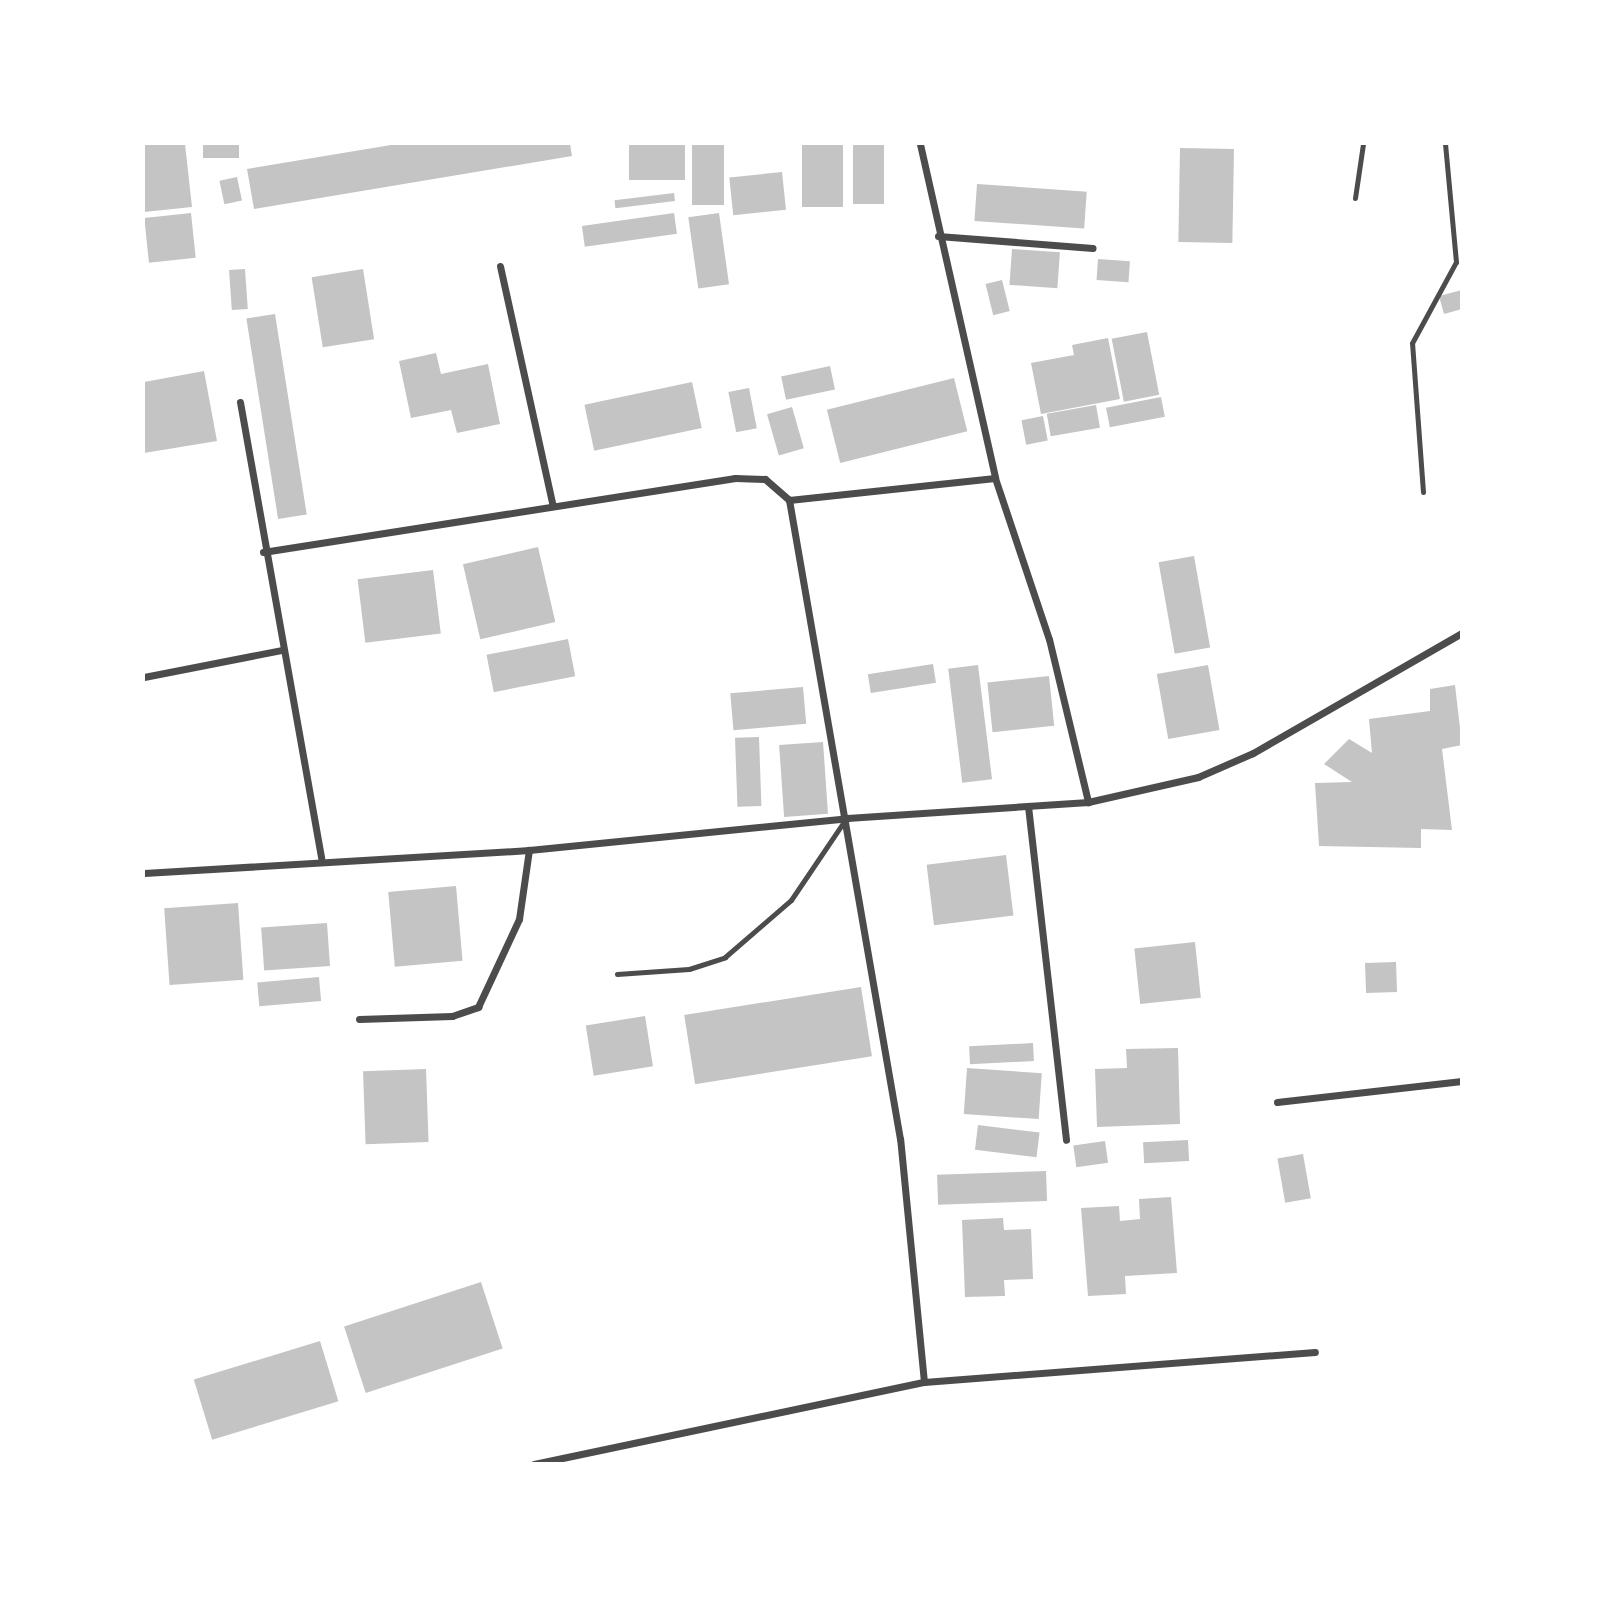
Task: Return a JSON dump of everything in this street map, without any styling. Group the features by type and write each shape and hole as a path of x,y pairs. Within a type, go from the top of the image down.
{"street":[{"path":"920,144 938,236 996,478 1049,639 1088,802"},
{"path":"938,236 1093,248"},
{"path":"500,266 552,503"},
{"path":"240,402 263,552 321,858"},
{"path":"263,552 552,503 735,478 765,479 789,500 900,1139 924,1382"},
{"path":"789,500 996,478"},
{"path":"144,873 321,858 528,850 846,818 1088,802 1198,777 1253,753 1461,633"},
{"path":"144,677 282,650"},
{"path":"1028,806 1066,1140"},
{"path":"359,1019 452,1016 478,1007 519,919 528,850"},
{"path":"1277,1102 1461,1081"},
{"path":"534,1464 924,1382 1315,1352"}],"lane":[{"path":"1355,198 1363,144"},
{"path":"1423,492 1412,343 1456,262 1445,144"},
{"path":"617,974 689,969 724,957 791,900 846,818"}],"building":[{"path":"144,144 185,144 192,207 144,212"},
{"path":"203,144 239,144 239,158 203,158"},
{"path":"397,144 570,144 572,156 254,209 247,169"},
{"path":"629,144 685,144 685,180 629,180"},
{"path":"692,144 724,144 724,205 692,205"},
{"path":"802,144 843,144 843,207 802,207"},
{"path":"853,144 884,144 884,204 853,204"},
{"path":"1180,148 1234,149 1232,243 1178,242"},
{"path":"782,172 786,210 733,215 729,178"},
{"path":"237,177 242,200 224,204 219,181"},
{"path":"977,184 1087,192 1084,229 974,221"},
{"path":"674,193 675,201 615,208 614,200"},
{"path":"191,213 196,258 149,263 144,218"},
{"path":"674,213 677,234 585,247 582,226"},
{"path":"719,213 729,284 698,289 688,217"},
{"path":"1012,249 1060,252 1057,288 1009,285"},
{"path":"1098,259 1130,261 1128,282 1097,280"},
{"path":"245,269 248,309 232,310 229,270"},
{"path":"363,269 374,339 323,347 312,277"},
{"path":"1002,280 1010,311 993,315 986,284"},
{"path":"1462,290 1462,309 1444,314 1439,296"},
{"path":"275,314 307,515 278,519 246,319"},
{"path":"1147,332 1159,395 1124,402 1112,339"},
{"path":"1108,338 1120,399 1041,414 1031,363 1074,355 1072,345"},
{"path":"436,353 441,374 488,364 500,424 457,433 451,410 411,418 399,361"},
{"path":"830,366 835,389 786,400 781,376"},
{"path":"204,371 217,441 144,453 144,382"},
{"path":"954,378 967,431 840,463 827,410"},
{"path":"692,382 702,428 594,451 584,405"},
{"path":"749,388 757,428 736,432 728,392"},
{"path":"1161,397 1165,417 1110,427 1106,408"},
{"path":"1096,405 1100,428 1051,436 1047,414"},
{"path":"792,407 804,448 779,456 767,414"},
{"path":"1043,416 1048,441 1026,445 1021,420"},
{"path":"538,547 555,622 480,639 463,564"},
{"path":"1194,556 1210,648 1175,654 1159,562"},
{"path":"433,570 441,634 365,643 358,579"},
{"path":"568,639 575,676 494,692 487,655"},
{"path":"933,664 936,683 871,693 868,674"},
{"path":"978,665 992,779 962,783 948,669"},
{"path":"1208,665 1219,730 1168,739 1157,674"},
{"path":"1049,676 1054,726 993,732 987,682"},
{"path":"1455,685 1462,745 1442,749 1452,830 1421,829 1421,848 1319,846 1315,783 1352,782 1324,764 1349,739 1372,753 1369,719 1430,711 1430,689"},
{"path":"803,687 806,724 734,730 730,693"},
{"path":"759,737 761,806 737,807 735,738"},
{"path":"823,742 828,814 784,817 779,745"},
{"path":"1006,855 1013,916 934,925 927,865"},
{"path":"456,886 463,961 395,967 388,892"},
{"path":"238,903 243,980 170,985 164,908"},
{"path":"327,923 330,966 264,970 261,928"},
{"path":"1195,942 1201,998 1140,1004 1134,948"},
{"path":"1396,962 1397,992 1366,993 1365,963"},
{"path":"319,977 321,1001 259,1006 257,982"},
{"path":"861,987 872,1056 695,1084 684,1015"},
{"path":"645,1016 653,1066 594,1076 586,1025"},
{"path":"1033,1043 1034,1061 970,1064 969,1046"},
{"path":"1178,1048 1180,1124 1097,1127 1095,1069 1127,1068 1126,1049"},
{"path":"967,1068 1042,1073 1039,1119 964,1114"},
{"path":"426,1069 429,1142 366,1144 363,1071"},
{"path":"978,1125 1040,1133 1036,1157 975,1150"},
{"path":"1188,1140 1189,1161 1144,1163 1143,1142"},
{"path":"1105,1141 1108,1163 1076,1167 1073,1145"},
{"path":"1303,1154 1311,1198 1285,1203 1277,1159"},
{"path":"1046,1171 1047,1201 938,1205 937,1175"},
{"path":"1171,1197 1177,1273 1125,1276 1126,1294 1088,1296 1081,1208 1119,1206 1120,1221 1140,1219 1139,1199"},
{"path":"1003,1218 1004,1230 1031,1229 1033,1279 1004,1280 1005,1296 965,1297 962,1220"},
{"path":"481,1282 503,1349 366,1393 344,1326"},
{"path":"320,1341 338,1401 212,1440 194,1380"}]}
